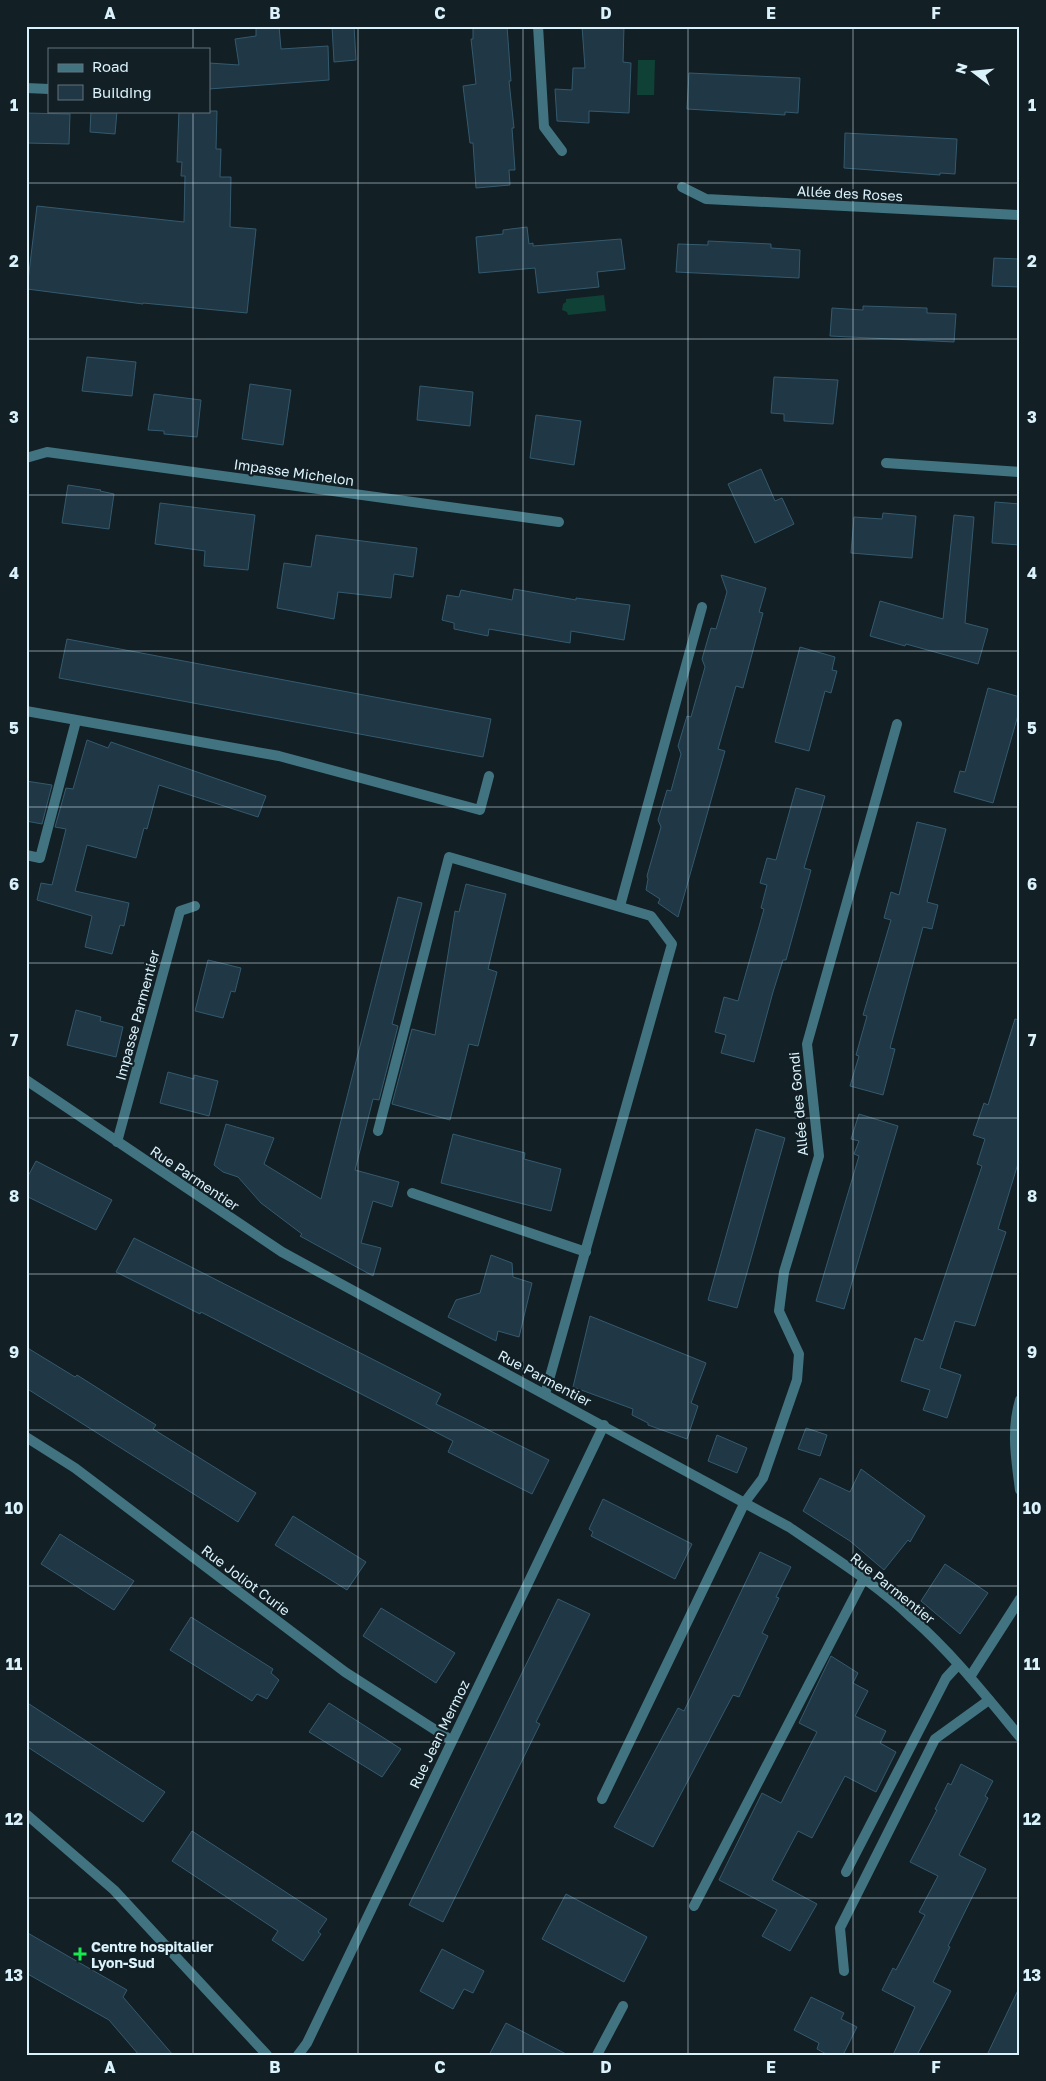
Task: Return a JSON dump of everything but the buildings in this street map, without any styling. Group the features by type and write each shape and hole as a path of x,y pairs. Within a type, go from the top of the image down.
{"street":[{"path":"538,26 544,127 562,151"},
{"path":"26,88 48,89"},
{"name":"Allée des Roses","path":"682,187 706,199 1020,215"},
{"name":"Impasse Michelon","path":"26,458 47,452 559,522"},
{"path":"886,463 1020,472"},
{"path":"620,906 702,607"},
{"path":"26,711 279,756 480,810 489,776"},
{"path":"26,856 40,858 76,721"},
{"name":"Allée des Gondi","path":"602,1799 746,1502 763,1478 797,1380 799,1354 779,1311 784,1272 819,1156 807,1044 897,724"},
{"path":"378,1131 450,857 652,916 672,944 545,1394"},
{"name":"Impasse Parmentier","path":"117,1142 180,912 195,906"},
{"name":"Rue Parmentier","path":"26,1080 282,1252 789,1527 864,1578 912,1618 970,1677 1020,1737"},
{"path":"412,1193 586,1252"},
{"path":"1020,1400 1016,1413 1014,1441 1020,1490"},
{"name":"Rue Jean Mermoz","path":"298,2055 307,2043 604,1425"},
{"name":"Rue Joliot Curie","path":"26,1437 76,1468 345,1672 451,1740"},
{"path":"694,1906 864,1578"},
{"path":"970,1677 1020,1599"},
{"path":"846,1872 946,1678 958,1665"},
{"path":"844,1971 840,1928 935,1739 989,1700"},
{"path":"26,1814 114,1890 267,2055"},
{"path":"597,2055 623,2006"}],"shaded area":[{"path":"638,60 655,60 654,95 637,95"},
{"path":"604,295 606,311 568,315 567,312 562,310 566,299"}],"place":[{"name":"Centre hospitalier Lyon-Sud","path":"80,1954"}]}
